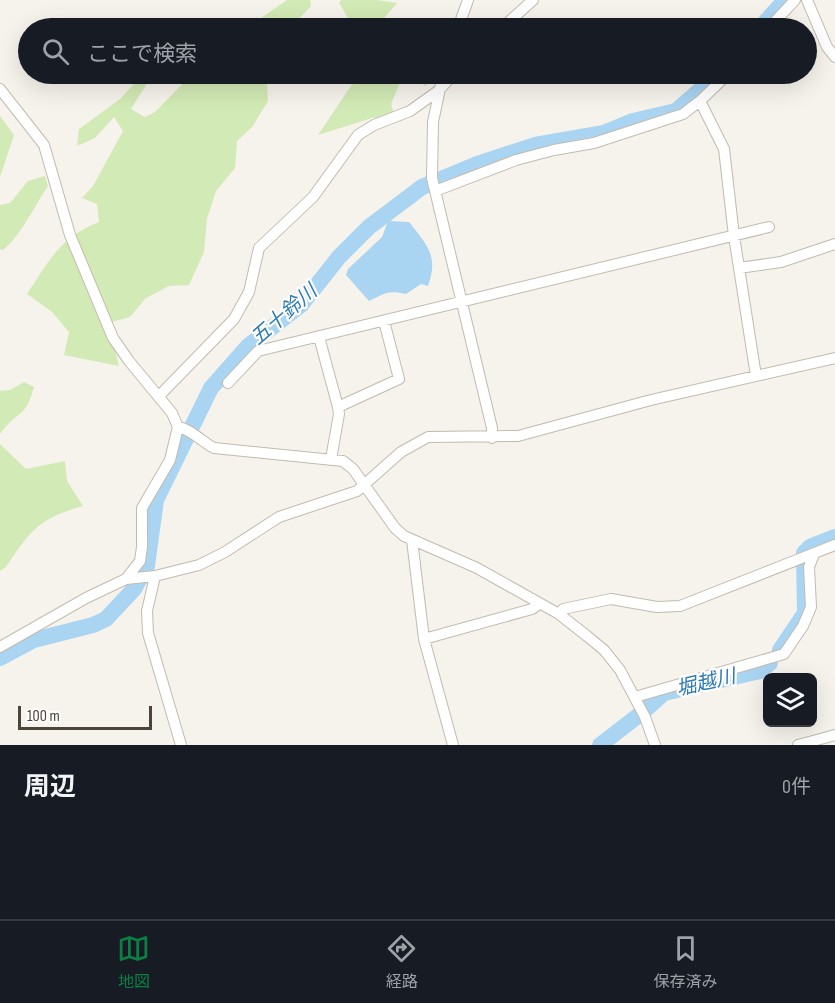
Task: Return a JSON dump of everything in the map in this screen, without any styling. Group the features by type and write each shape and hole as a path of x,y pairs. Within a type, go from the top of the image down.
{"street":[{"path":"462,18 468,0"},
{"path":"513,18 533,0"},
{"path":"778,18 795,0"},
{"path":"807,0 815,18"},
{"path":"817,24 827,47 835,57"},
{"path":"440,84 432,148 433,185 492,428 492,438"},
{"path":"159,396 234,319 249,292 258,248 313,197 358,135 374,125 410,111 445,84"},
{"path":"433,185 554,150 594,143 630,129 671,119 683,114 718,84"},
{"path":"0,89 44,145 70,235 113,338 129,362 159,396 182,428 214,448 343,461 353,469 395,528 412,540 477,568 559,614 604,650 620,670 635,697 655,745"},
{"path":"700,101 724,149 734,236 756,376"},
{"path":"228,383 258,351 769,226"},
{"path":"739,268 781,262 835,244"},
{"path":"338,407 399,379 384,321"},
{"path":"319,337 339,414 331,459"},
{"path":"0,646 86,598 130,579 199,565 225,552 279,517 344,498 366,486 401,452 428,437 518,436 640,403 835,358"},
{"path":"130,579 140,561 142,508 170,460 182,428"},
{"path":"412,540 424,639 453,745"},
{"path":"559,614 563,609 611,599 657,607 680,606 835,545"},
{"path":"635,697 783,654 803,626 811,607 809,567 806,557"},
{"path":"152,576 147,611 148,633 181,745"},
{"path":"424,639 532,609 539,604"},
{"path":"798,745 835,735"}],"green space":[{"path":"287,0 310,0 311,6 300,18 261,18"},
{"path":"341,0 377,0 397,3 385,18 348,18 339,3"},
{"path":"134,84 147,84 131,109 145,117 155,112 182,84 267,84 268,101 253,126 237,141 235,168 216,191 207,219 204,252 189,285 169,286 146,298 130,317 108,323 119,366 64,355 69,332 52,312 27,294 49,261 65,243 74,235 99,222 97,204 82,198 93,186 123,131 114,117 95,138 77,146 79,129 120,99"},
{"path":"352,84 400,84 391,104 395,117 372,118 318,135"},
{"path":"0,116 14,135 0,177"},
{"path":"45,176 48,186 15,237 3,250 0,249 0,205 10,203 28,181"},
{"path":"24,382 34,387 31,398 24,410 0,434 0,391 10,390"},
{"path":"0,444 26,469 65,461 67,481 83,506 56,516 37,528 29,535 6,567 0,571"}],"water":[{"path":"388,221 409,222 429,251 432,259 431,276 428,286 421,284 406,294 387,293 369,301 346,275 348,269 382,237"}],"waterway":[{"name":"五十鈴川","path":"769,18 785,0"},
{"name":"五十鈴川","path":"0,658 34,640 93,625 106,619 134,589 147,566 156,500 211,388 248,346 301,305 339,257 369,227 422,187 480,163 535,145 604,133 633,121 676,111 707,84"},
{"name":"堀越川","path":"780,650 805,613 804,553 810,547 835,537"},
{"name":"堀越川","path":"645,710 664,693 760,671 770,663"},
{"name":"堀越川","path":"600,745 639,715"}]}
